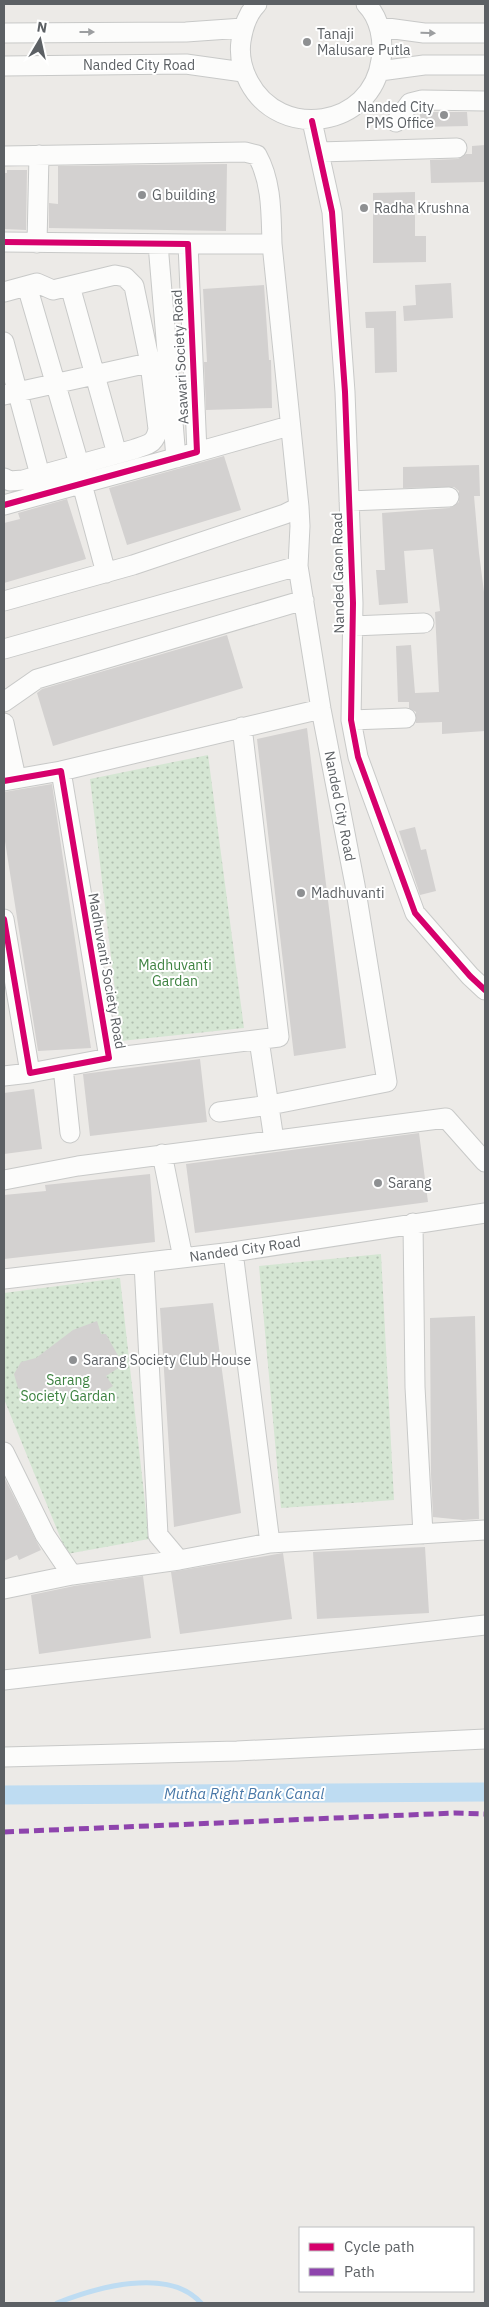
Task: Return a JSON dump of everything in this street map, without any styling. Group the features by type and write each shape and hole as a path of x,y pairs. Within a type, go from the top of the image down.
{"street":[{"path":"257,4 243,28 240,50 243,72 254,91 270,107 290,117 312,121 334,117 354,107 370,91 380,71 383,49 380,27 366,4"},
{"path":"380,27 424,34 485,33"},
{"path":"4,33 186,32 243,28"},
{"name":"Nanded City Road","path":"4,66 186,64 243,72"},
{"path":"380,71 424,65 485,65"},
{"path":"396,122 410,103 422,100 485,101"},
{"name":"Nanded Gaon Road","path":"312,121 332,212 345,392 353,626 351,720 358,757 415,913 470,976 485,990"},
{"path":"319,152 457,148"},
{"path":"4,156 245,152 257,155 264,168 270,193 272,244 289,426 299,507 285,514 106,573 4,601"},
{"path":"37,243 39,155"},
{"path":"4,242 272,244"},
{"name":"Asawari Society Road","path":"4,478 10,481 40,475 150,444 156,439 158,429 159,361 158,244"},
{"name":"Asawari Society Road","path":"188,244 198,452"},
{"name":"Asawari Society Road","path":"4,292 37,283 53,290 114,275 126,277 134,286 159,361 176,458"},
{"path":"27,286 79,464"},
{"path":"70,286 117,454"},
{"path":"4,342 10,394 40,475"},
{"path":"10,394 159,361"},
{"path":"4,505 289,426"},
{"path":"82,484 106,573"},
{"path":"349,501 449,498"},
{"name":"Nanded City Road","path":"270,1105 388,1082 355,885 321,709 298,566 299,507"},
{"path":"4,649 298,566"},
{"path":"4,702 37,679 304,600"},
{"path":"353,626 424,623"},
{"path":"4,723 10,780 61,771 321,709"},
{"path":"351,720 406,718"},
{"name":"Madhuvanti Society Road","path":"4,1076 110,1058 279,1037 242,727"},
{"name":"Madhuvanti Society Road","path":"61,771 110,1058"},
{"path":"4,919 30,1073"},
{"path":"259,1040 274,1140"},
{"path":"63,1067 70,1133"},
{"path":"219,1112 270,1105"},
{"path":"4,1180 78,1166 162,1154 446,1118 485,1162"},
{"path":"162,1154 183,1258"},
{"name":"Nanded City Road","path":"4,1279 233,1252 485,1213"},
{"path":"413,1223 415,1386 424,1534"},
{"path":"233,1252 270,1544"},
{"path":"144,1263 158,1535 180,1560"},
{"path":"4,1452 46,1535 72,1575"},
{"path":"4,1589 72,1575 180,1560 270,1544 485,1530"},
{"path":"4,1680 485,1625"},
{"path":"4,1758 237,1751 485,1739"}],"green space":[{"name":"Madhuvanti Gardan","path":"208,755 244,1028 121,1041 90,779"},
{"path":"381,1254 394,1500 281,1508 259,1266"},
{"name":"Sarang Society Gardan","path":"120,1278 149,1539 67,1554 4,1399 4,1293"}],"building":[{"name":"Nanded City PMS Office","path":"420,112 467,112 468,126 420,127"},
{"path":"485,145 485,182 431,183 430,160 458,159 466,154 472,154 472,146"},
{"name":"G building","path":"227,164 226,231 49,228 49,203 58,204 58,166"},
{"path":"7,170 27,170 26,230 4,229 4,173 7,173"},
{"path":"415,192 415,236 426,236 426,262 373,263 373,193"},
{"path":"451,283 453,318 404,321 403,306 416,305 415,285"},
{"path":"264,285 269,360 271,360 272,408 206,410 204,362 207,362 203,289"},
{"path":"396,311 397,372 375,373 374,328 366,328 365,312"},
{"path":"224,456 241,510 127,545 109,488"},
{"path":"479,465 480,496 474,496 485,600 485,731 442,734 442,722 416,723 416,712 409,708 409,702 398,702 396,646 411,645 415,693 439,692 435,612 440,611 433,549 404,551 408,603 379,605 376,570 385,570 382,513 449,508 459,502 459,491 454,487 403,488 403,467"},
{"path":"67,499 86,559 4,583 4,523 20,519 18,513"},
{"path":"227,635 243,688 53,746 37,693 42,689"},
{"name":"Madhuvanti","path":"307,728 346,1048 294,1056 257,739"},
{"path":"52,784 91,1048 38,1051 4,835 4,792"},
{"path":"415,827 421,850 426,849 436,891 420,895 399,831"},
{"path":"200,1059 207,1122 90,1136 83,1074"},
{"path":"34,1089 42,1149 4,1154 4,1093"},
{"name":"Sarang","path":"419,1133 428,1202 195,1233 186,1164"},
{"path":"150,1174 155,1242 4,1259 4,1195 46,1191 45,1185"},
{"path":"213,1303 241,1513 174,1527 160,1308"},
{"path":"475,1316 479,1519 463,1520 433,1517 430,1318"},
{"name":"Sarang Society Club House","path":"97,1321 101,1334 106,1334 121,1361 117,1369 106,1376 113,1386 95,1398 87,1386 54,1401 49,1389 30,1395 18,1388 14,1374 21,1362 36,1358 73,1330"},
{"path":"4,1477 41,1550 19,1560 17,1555 4,1561"},
{"path":"425,1547 429,1613 317,1619 313,1552"},
{"path":"283,1553 292,1619 180,1634 171,1572"},
{"path":"143,1576 151,1638 39,1654 31,1595 74,1586"}],"waterway":[{"name":"Mutha Right Bank Canal","path":"4,1795 485,1792"},
{"path":"57,2303 91,2291 131,2284 151,2283 170,2285 187,2292 201,2303"}],"marked path":[{"path":"4,1832 455,1813 485,1814"}],"cycle path":[{"path":"312,121 332,212 345,392 353,603 351,720 358,757 415,913 470,976 485,990"},
{"path":"4,242 188,244 197,452 4,505"},
{"path":"4,781 61,771 109,1058 30,1073 4,919"}],"place":[{"name":"Tanaji Malusare Putla","path":"307,42"},
{"name":"Nanded City PMS Office","path":"444,115"},
{"name":"G building","path":"142,195"},
{"name":"Radha Krushna","path":"364,208"},
{"name":"Madhuvanti","path":"301,893"},
{"name":"Sarang","path":"378,1183"},
{"name":"Sarang Society Club House","path":"73,1360"}]}
